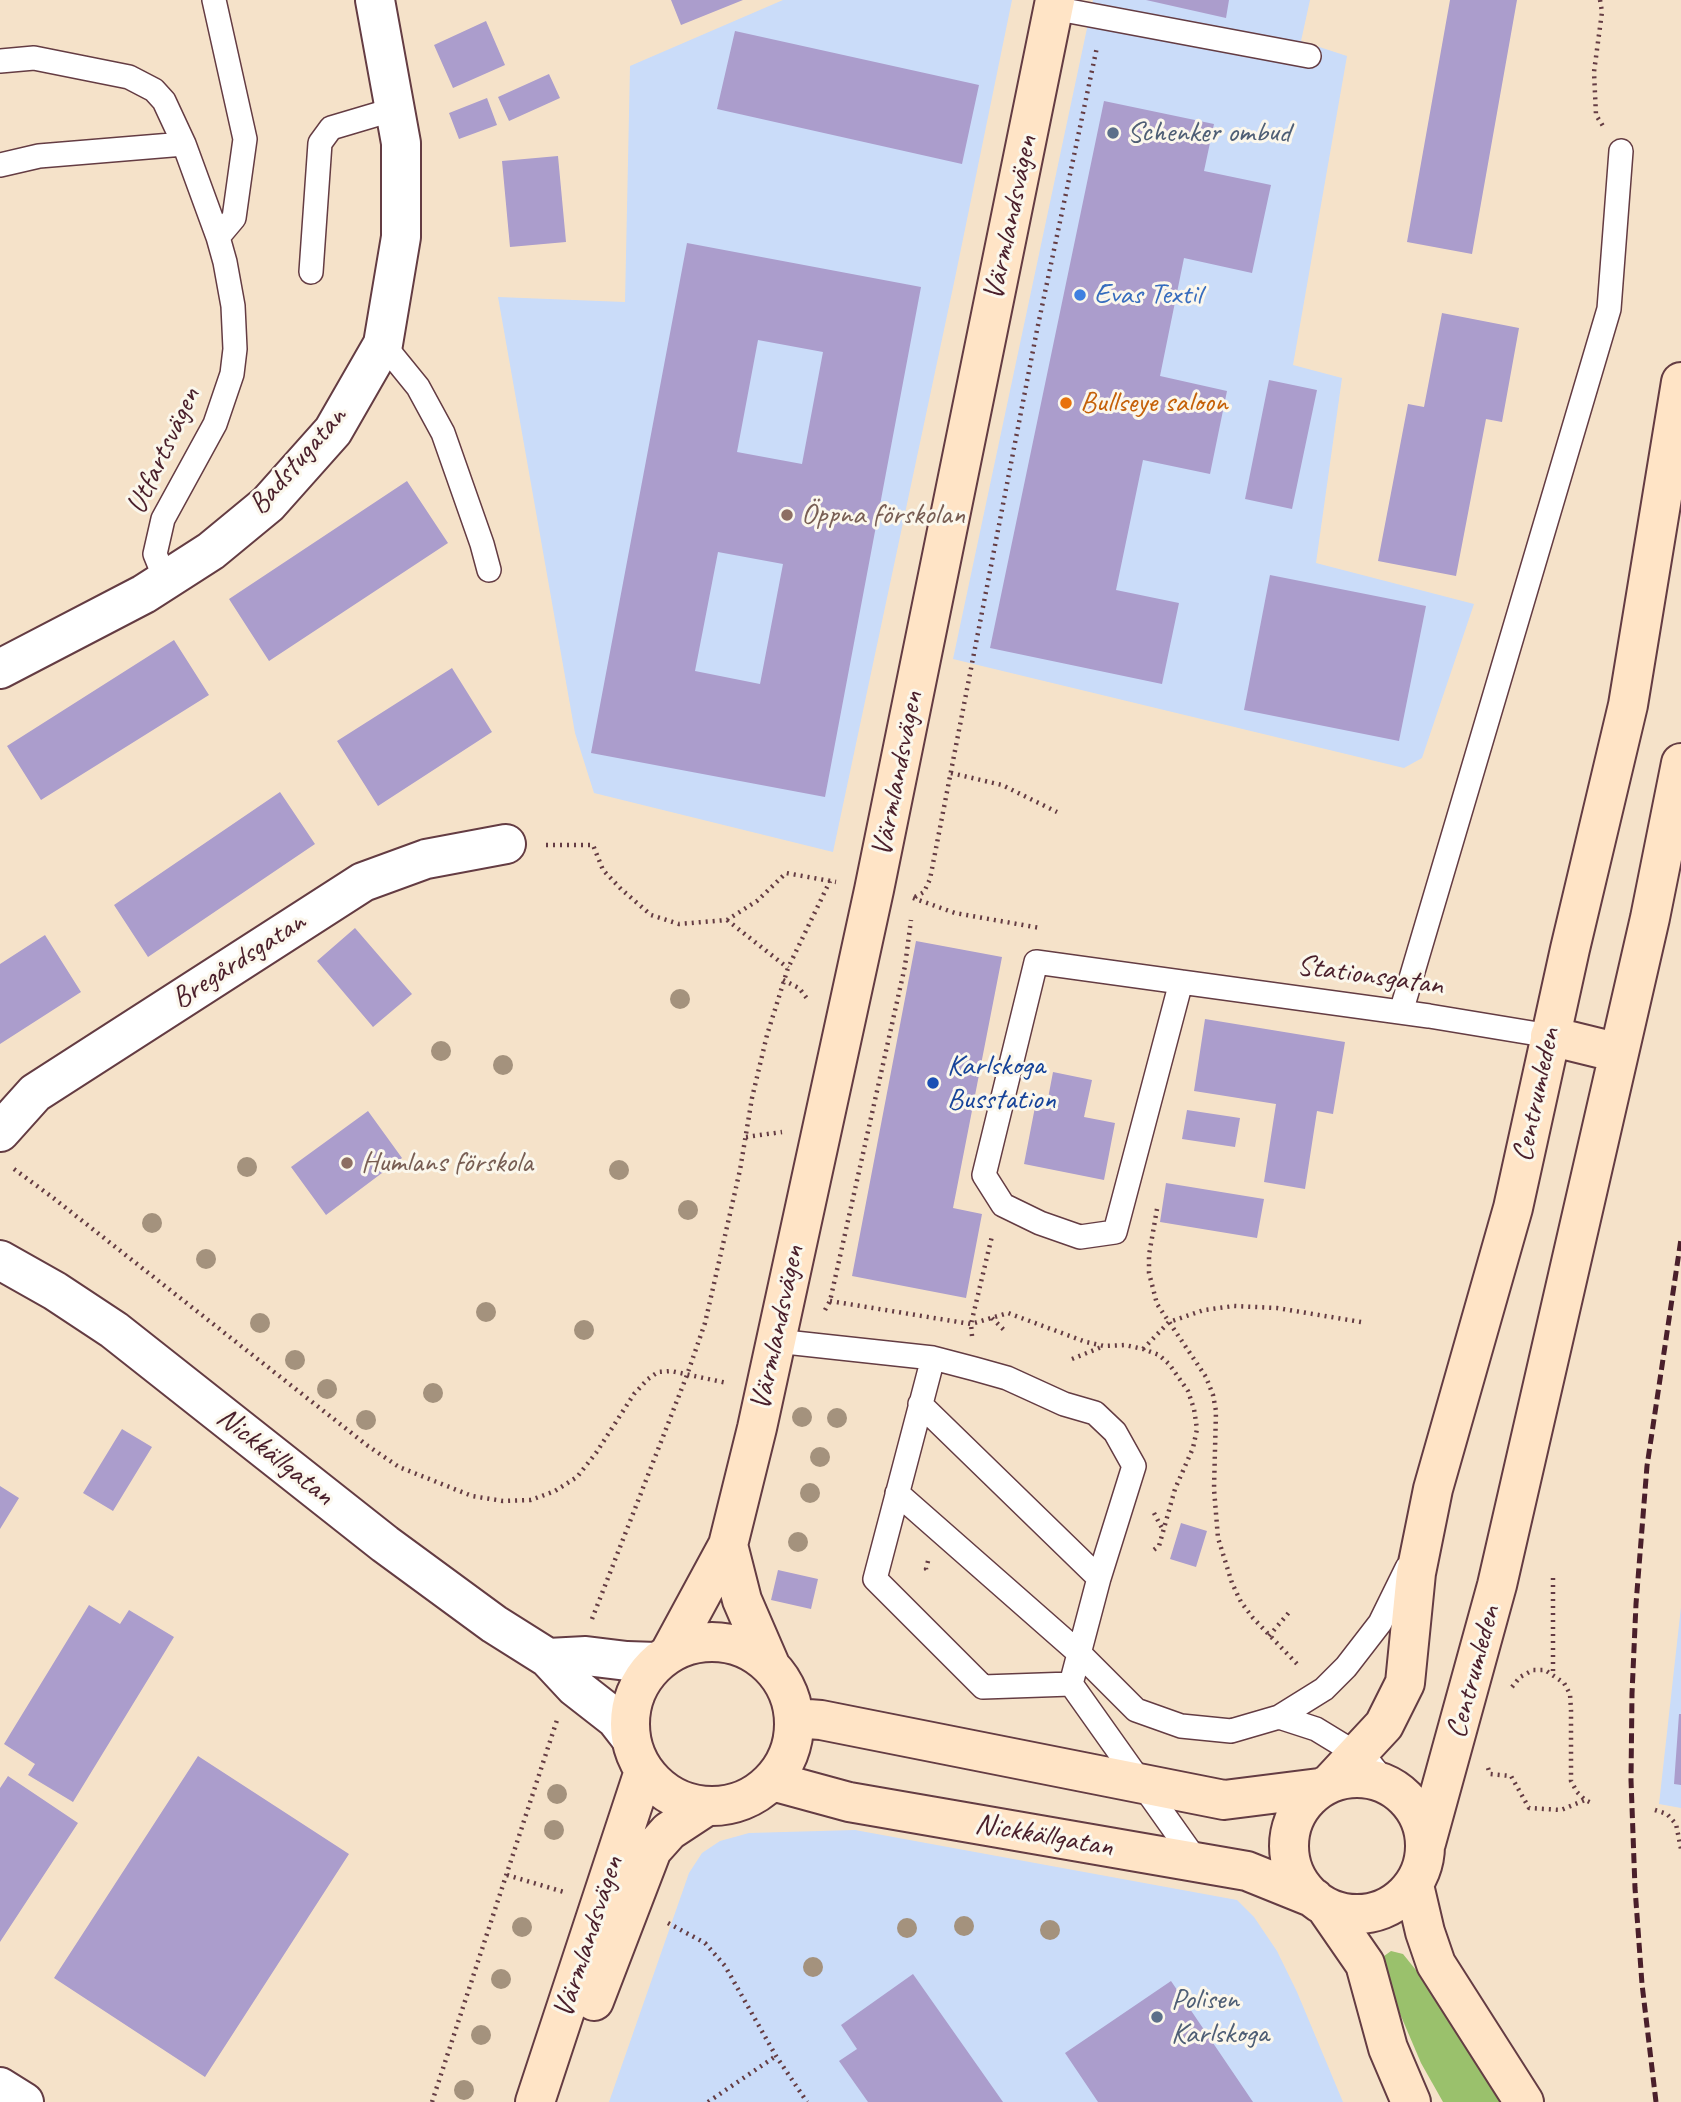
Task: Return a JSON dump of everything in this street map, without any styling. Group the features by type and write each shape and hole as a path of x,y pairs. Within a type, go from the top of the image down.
{"street":[{"name":"Badstugatan","path":"0,669 145,594 211,551 268,504 333,431 383,344 401,237 401,144 375,0"},
{"name":"Värmlandsvägen","path":"664,1657 728,1545 757,1428 874,890 1054,4"},
{"name":"Centrumleden","path":"1325,1785 1384,1725 1405,1683 1416,1573 1433,1489 1513,1208 1550,1036 1628,705 1681,382"},
{"name":"Centrumleden","path":"1426,1843 1497,1585 1650,918 1681,762"},
{"name":"Bregårdsgatan","path":"5,1149 35,1093 363,881 426,859 506,845"},
{"path":"1550,1036 1619,1053"},
{"name":"Nickkällgatan","path":"0,1260 55,1291 114,1331 385,1544 494,1624 548,1658 575,1687 616,1719 630,1737"},
{"name":"Värmlandsvägen","path":"728,1545 742,1600 771,1667"},
{"path":"720,1641 748,1649 771,1667 782,1678 795,1718 789,1753 772,1781 743,1800 707,1806 690,1804 662,1790 643,1771 630,1737 629,1717 633,1697 648,1671 664,1657 697,1642 720,1641"},
{"path":"548,1658 586,1656 627,1661 664,1657"},
{"path":"795,1718 821,1720 1224,1800 1325,1785 1356,1776 1385,1782 1410,1802 1420,1818 1426,1843 1424,1865 1414,1885 1404,1896 1382,1910 1356,1914 1320,1903"},
{"name":"Värmlandsvägen","path":"535,2102 643,1771"},
{"name":"Nickkällgatan","path":"772,1781 849,1802 1247,1871 1320,1903"},
{"path":"1325,1785 1301,1804 1290,1832 1288,1845 1291,1860 1297,1879 1304,1889 1320,1903 1364,1964 1388,2048 1411,2102"},
{"name":"Värmlandsvägen","path":"543,2102 573,2058 652,1850 669,1831 707,1806"},
{"path":"1414,1885 1436,1964 1524,2102"},
{"path":"0,2087 23,2102"}],"lane":[{"path":"214,0 245,139 234,218 218,237"},
{"path":"1054,4 1104,18 1309,56"},
{"name":"Utfartsvägen","path":"0,61 34,58 129,77 154,90 164,101 184,144 218,237 233,306 235,349 232,374 215,424 163,519 155,554 166,581"},
{"path":"311,272 320,143 331,128 395,109"},
{"path":"0,165 39,156 184,144"},
{"path":"1401,1012 1609,309 1621,151"},
{"path":"383,344 418,387 443,433 489,570"},
{"name":"Stationsgatan","path":"1003,1205 984,1175 1036,962 1401,1012 1550,1036"},
{"path":"1003,1205 1040,1223 1080,1237 1115,1231 1181,982"},
{"path":"775,1341 933,1358 1007,1378 1064,1404 1095,1413 1115,1432 1134,1466 1099,1578 1071,1684 1198,1863"},
{"path":"933,1358 875,1579 983,1687 1071,1684"},
{"path":"920,1404 1099,1578"},
{"path":"897,1493 1079,1653 1136,1710 1181,1726 1231,1731 1279,1717 1324,1689 1346,1667 1380,1623 1423,1536"},
{"path":"1279,1717 1316,1729 1357,1754 1368,1761 1385,1782"}],"path":[{"path":"1600,0 1602,12 1594,72 1596,115 1621,151"},
{"path":"914,898 924,892 930,879 1037,330 1104,18"},
{"path":"951,773 1002,785 1057,812"},
{"path":"506,845 593,845 603,870 651,915 679,924 727,920 757,901 786,873 830,881 783,980 767,1035 705,1322 591,1623"},
{"path":"727,920 788,968"},
{"path":"895,978 905,966"},
{"path":"783,980 799,988 814,1007"},
{"path":"746,1137 787,1132"},
{"path":"5,1149 52,1197 368,1447 399,1467 471,1496 503,1501 531,1500 555,1492 577,1477 634,1394 648,1379 658,1373 671,1371 687,1375"},
{"path":"973,1348 971,1324 994,1227 1003,1205"},
{"path":"830,1301 971,1324"},
{"path":"1143,1349 1169,1322 1204,1310 1234,1306 1277,1308 1361,1322"},
{"path":"992,1318 1006,1332"},
{"path":"1169,1322 1206,1377 1213,1395 1217,1423 1214,1489 1218,1538 1232,1583 1241,1602 1269,1636 1324,1689"},
{"path":"1072,1359 1104,1346"},
{"path":"1189,1440 1196,1436"},
{"path":"1153,1513 1163,1531"},
{"path":"1553,1578 1553,1674"},
{"path":"1269,1636 1291,1610"},
{"path":"1507,1698 1520,1677 1533,1670 1545,1670 1564,1683 1570,1694 1572,1710 1571,1781 1584,1800 1594,1804"},
{"path":"432,2102 559,1716"},
{"path":"1490,1774 1511,1776 1529,1808 1561,1810 1584,1800"},
{"path":"1655,1810 1667,1814 1676,1824 1681,1849"},
{"path":"507,1875 571,1894"},
{"path":"668,1923 705,1943 725,1966 776,2056 807,2102"},
{"path":"708,2102 776,2056"}],"shaded area":[{"path":"783,0 1012,0 833,852 594,793 575,733 498,297 625,302 630,66"},
{"path":"1093,0 1310,0 1301,41 1347,56 1293,365 1342,378 1316,563 1474,604 1422,758 1404,768 953,659"},
{"path":"1681,1607 1681,1808 1659,1804"},
{"path":"855,1830 1237,1900 1254,1917 1277,1951 1343,2102 609,2102 689,1873 702,1853 720,1841 749,1833"}],"green space":[{"path":"1391,1951 1403,1954 1424,1980 1506,2102 1443,2102 1421,2063 1392,1995 1380,1959"}],"building":[{"path":"671,0 743,0 681,25"},
{"path":"1146,0 1229,0 1226,18"},
{"path":"1450,0 1517,0 1472,254 1407,242"},
{"path":"486,21 505,65 453,88 434,45"},
{"path":"735,31 979,85 962,164 717,109"},
{"path":"549,74 560,98 509,121 498,97"},
{"path":"487,98 497,125 459,139 449,113"},
{"path":"1104,101 1214,124 1204,171 1271,185 1252,273 1184,258 1160,376 1227,391 1210,474 1143,460 1116,590 1179,603 1162,684 990,648"},
{"path":"558,156 566,242 510,247 502,161"},
{"path":"687,243 921,287 825,797 591,753","holes":["758,340 823,352 802,464 737,452","718,552 783,564 760,684 695,671"]},
{"path":"1442,313 1519,328 1502,422 1486,419 1456,576 1378,561 1408,404 1424,407"},
{"path":"1269,380 1317,390 1292,509 1245,499"},
{"path":"407,481 448,543 269,661 229,599"},
{"path":"1270,575 1426,606 1399,741 1244,710"},
{"path":"174,640 209,695 41,800 7,746"},
{"path":"452,668 492,732 378,806 337,741"},
{"path":"280,792 315,844 148,957 114,905"},
{"path":"355,928 412,994 373,1027 317,961"},
{"path":"45,935 81,992 0,1044 0,964"},
{"name":"Karlskoga Busstation","path":"916,941 1002,957 953,1208 982,1214 966,1298 852,1276"},
{"path":"1205,1019 1345,1042 1333,1114 1317,1111 1305,1189 1264,1182 1276,1104 1194,1091"},
{"path":"1053,1072 1092,1080 1084,1117 1115,1123 1104,1180 1024,1164 1035,1107 1046,1109"},
{"path":"1187,1110 1240,1118 1235,1147 1182,1139"},
{"name":"Humlans förskola","path":"368,1111 402,1158 326,1215 291,1167"},
{"path":"1166,1183 1264,1199 1257,1238 1160,1222"},
{"path":"122,1429 152,1447 113,1511 83,1493"},
{"path":"0,1486 19,1498 0,1529"},
{"path":"1181,1523 1207,1531 1196,1567 1170,1559"},
{"path":"778,1570 818,1579 811,1609 771,1600"},
{"path":"89,1605 120,1624 129,1610 174,1637 73,1802 28,1775 35,1764 4,1744"},
{"path":"1681,1714 1681,1785 1674,1784"},
{"path":"198,1756 349,1854 205,2077 54,1978"},
{"path":"8,1776 78,1823 0,1942 0,1788"},
{"path":"913,1974 1003,2102 868,2102 839,2061 857,2049 841,2025"},
{"name":"Polisen Karlskoga","path":"1171,1981 1253,2102 1098,2102 1065,2053"}],"railway":[{"path":"1656,2102 1642,1984 1635,1888 1631,1780 1632,1694 1647,1466 1681,1239"}],"place":[{"name":"Schenker ombud","path":"1113,133"},
{"name":"Evas Textil","path":"1080,295"},
{"name":"Bullseye saloon","path":"1066,403"},
{"name":"Öppna förskolan","path":"787,515"},
{"name":"Karlskoga Busstation","path":"933,1083"},
{"name":"Humlans förskola","path":"347,1163"},
{"name":"Polisen Karlskoga","path":"1157,2017"}]}
